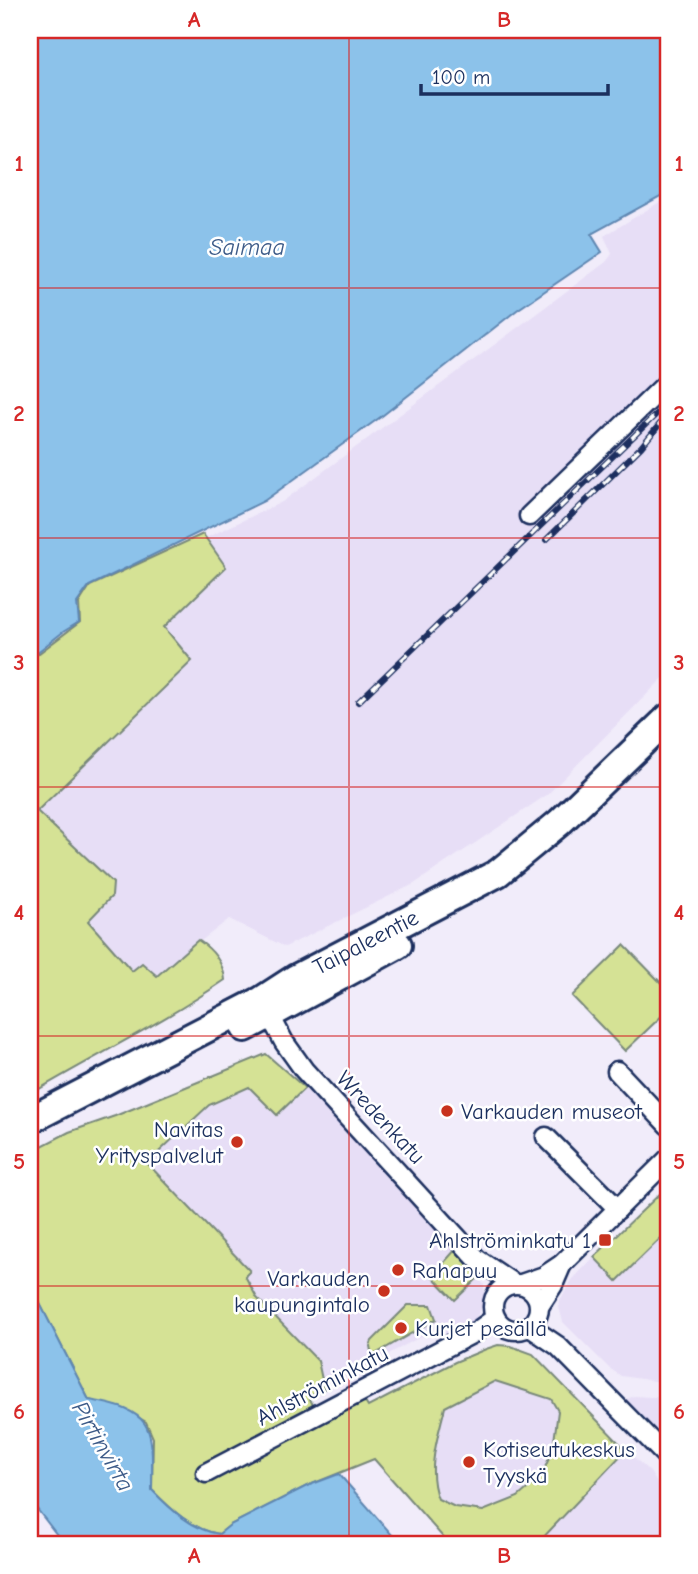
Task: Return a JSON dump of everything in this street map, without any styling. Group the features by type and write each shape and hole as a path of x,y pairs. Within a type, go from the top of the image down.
{"highway":[{"name":"Taipaleentie","path":"266,1008 296,978 498,873 560,822 668,718"},
{"name":"Taipaleentie","path":"30,1135 60,1113 505,886 668,738"},
{"name":"Taipaleentie","path":"30,1120 60,1113"}],"street":[{"path":"529,516 668,382"},
{"name":"Wredenkatu","path":"266,1008 284,1042 304,1070 477,1259 518,1284"},
{"path":"617,1071 668,1125"},
{"path":"546,1138 618,1209"},
{"path":"562,1264 536,1315 514,1331 506,1329 494,1310 501,1290 544,1276 562,1264 668,1159"},
{"name":"Wredenkatu","path":"477,1259 491,1290 494,1310"},
{"path":"518,1284 534,1292 536,1315 558,1346 668,1458"},
{"name":"Ahlströminkatu","path":"206,1472 477,1331 494,1310"}],"shaded area":[{"path":"668,197 668,673 548,794 414,884 285,947 229,919 155,977 30,1026 30,668 84,624 93,591 282,502 606,262 612,254 604,236"},
{"path":"249,1087 277,1115 305,1088 388,1171 459,1252 484,1285 485,1300 475,1320 441,1340 435,1329 324,1389 318,1361 257,1298 244,1276 250,1272 147,1163 209,1105"},
{"path":"668,1231 668,1383 621,1376 609,1368 563,1322 560,1300 572,1280 594,1257 618,1281"},
{"path":"495,1381 551,1399 558,1411 553,1449 541,1477 518,1497 483,1511 455,1507 439,1499 433,1484 432,1464 445,1407"},
{"path":"634,1396 668,1398 668,1445 625,1400"},
{"path":"626,1450 650,1472 668,1500 668,1544 537,1544"}],"green space":[{"path":"203,534 226,567 164,627 192,661 37,811 113,883 112,896 88,921 132,971 142,963 157,976 198,940 216,957 225,980 155,1024 34,1092 30,1091 30,660 80,622 79,603 90,586"},
{"path":"624,945 668,990 668,1010 625,1051 572,996"},
{"path":"266,1054 305,1088 277,1115 249,1087 209,1105 147,1163 250,1271 245,1276 257,1298 318,1361 324,1389 309,1397 315,1409 362,1397 368,1407 455,1362 498,1345 511,1346 533,1354 626,1450 537,1544 449,1544 374,1459 307,1486 230,1525 219,1534 191,1523 152,1490 153,1438 146,1422 122,1408 89,1400 30,1284 30,1152 69,1132","holes":["495,1381 551,1399 558,1411 553,1449 541,1477 518,1497 483,1511 455,1507 438,1499 433,1465 445,1407"]},
{"path":"668,1186 668,1231 617,1281 594,1257"},
{"path":"456,1249 479,1277 455,1300 432,1276"},
{"path":"408,1305 431,1305 436,1319 372,1356 372,1341"}],"water":[{"name":"Saimaa","path":"30,30 668,30 668,192 591,234 602,252 517,310 382,416 264,501 89,586 77,603 79,622 30,658"},
{"name":"Pirtinvirta","path":"30,1284 89,1400 128,1410 139,1417 146,1427 152,1452 152,1490 182,1518 209,1532 219,1534 230,1525 307,1486 339,1474 400,1544 64,1544 30,1500"}],"railway":[{"path":"358,702 668,403"},
{"path":"546,540 641,447 664,419"}],"place":[{"name":"Varkauden museot","path":"447,1111"},
{"name":"Navitas Yrityspalvelut","path":"237,1142"},
{"name":"Ahlströminkatu 1","path":"605,1240"},
{"name":"Rahapuu","path":"398,1270"},
{"name":"Varkauden kaupungintalo","path":"384,1291"},
{"name":"Kurjet pesällä","path":"401,1328"},
{"name":"Kotiseutukeskus Tyyskä","path":"469,1462"}]}
